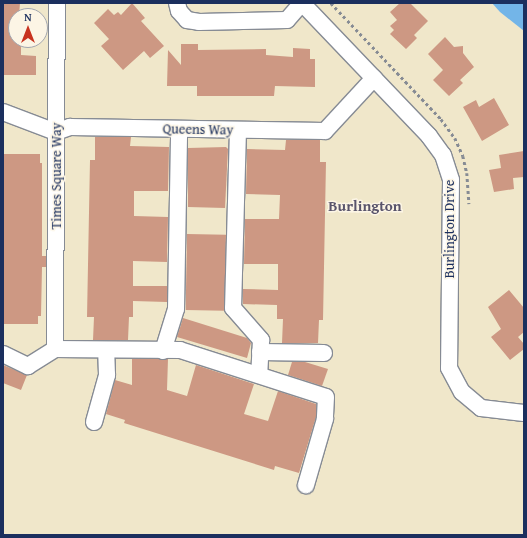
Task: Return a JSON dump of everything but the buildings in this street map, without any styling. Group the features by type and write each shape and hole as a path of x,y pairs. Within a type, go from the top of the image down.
{"street":[{"name":"Times Square Way","path":"55,349 57,3"},
{"path":"176,3 179,11 187,20 199,22 287,20 302,3"},
{"name":"Burlington Drive","path":"302,3 429,136 443,156 452,180 449,368 462,392 481,408 524,413"},
{"name":"Queens Way","path":"56,132 70,127 325,131 374,78"},
{"path":"3,112 56,132"},
{"path":"163,351 176,309 179,129"},
{"path":"238,130 233,308 260,340 259,375"},
{"path":"3,354 28,366 55,349 180,350 326,397 325,419 306,485"},
{"path":"94,422 107,375 106,350"},
{"path":"260,352 324,353"}],"water":[{"path":"492,3 524,3 524,31 500,12"}],"district":[{"name":"Burlington","path":"365,206"}]}
